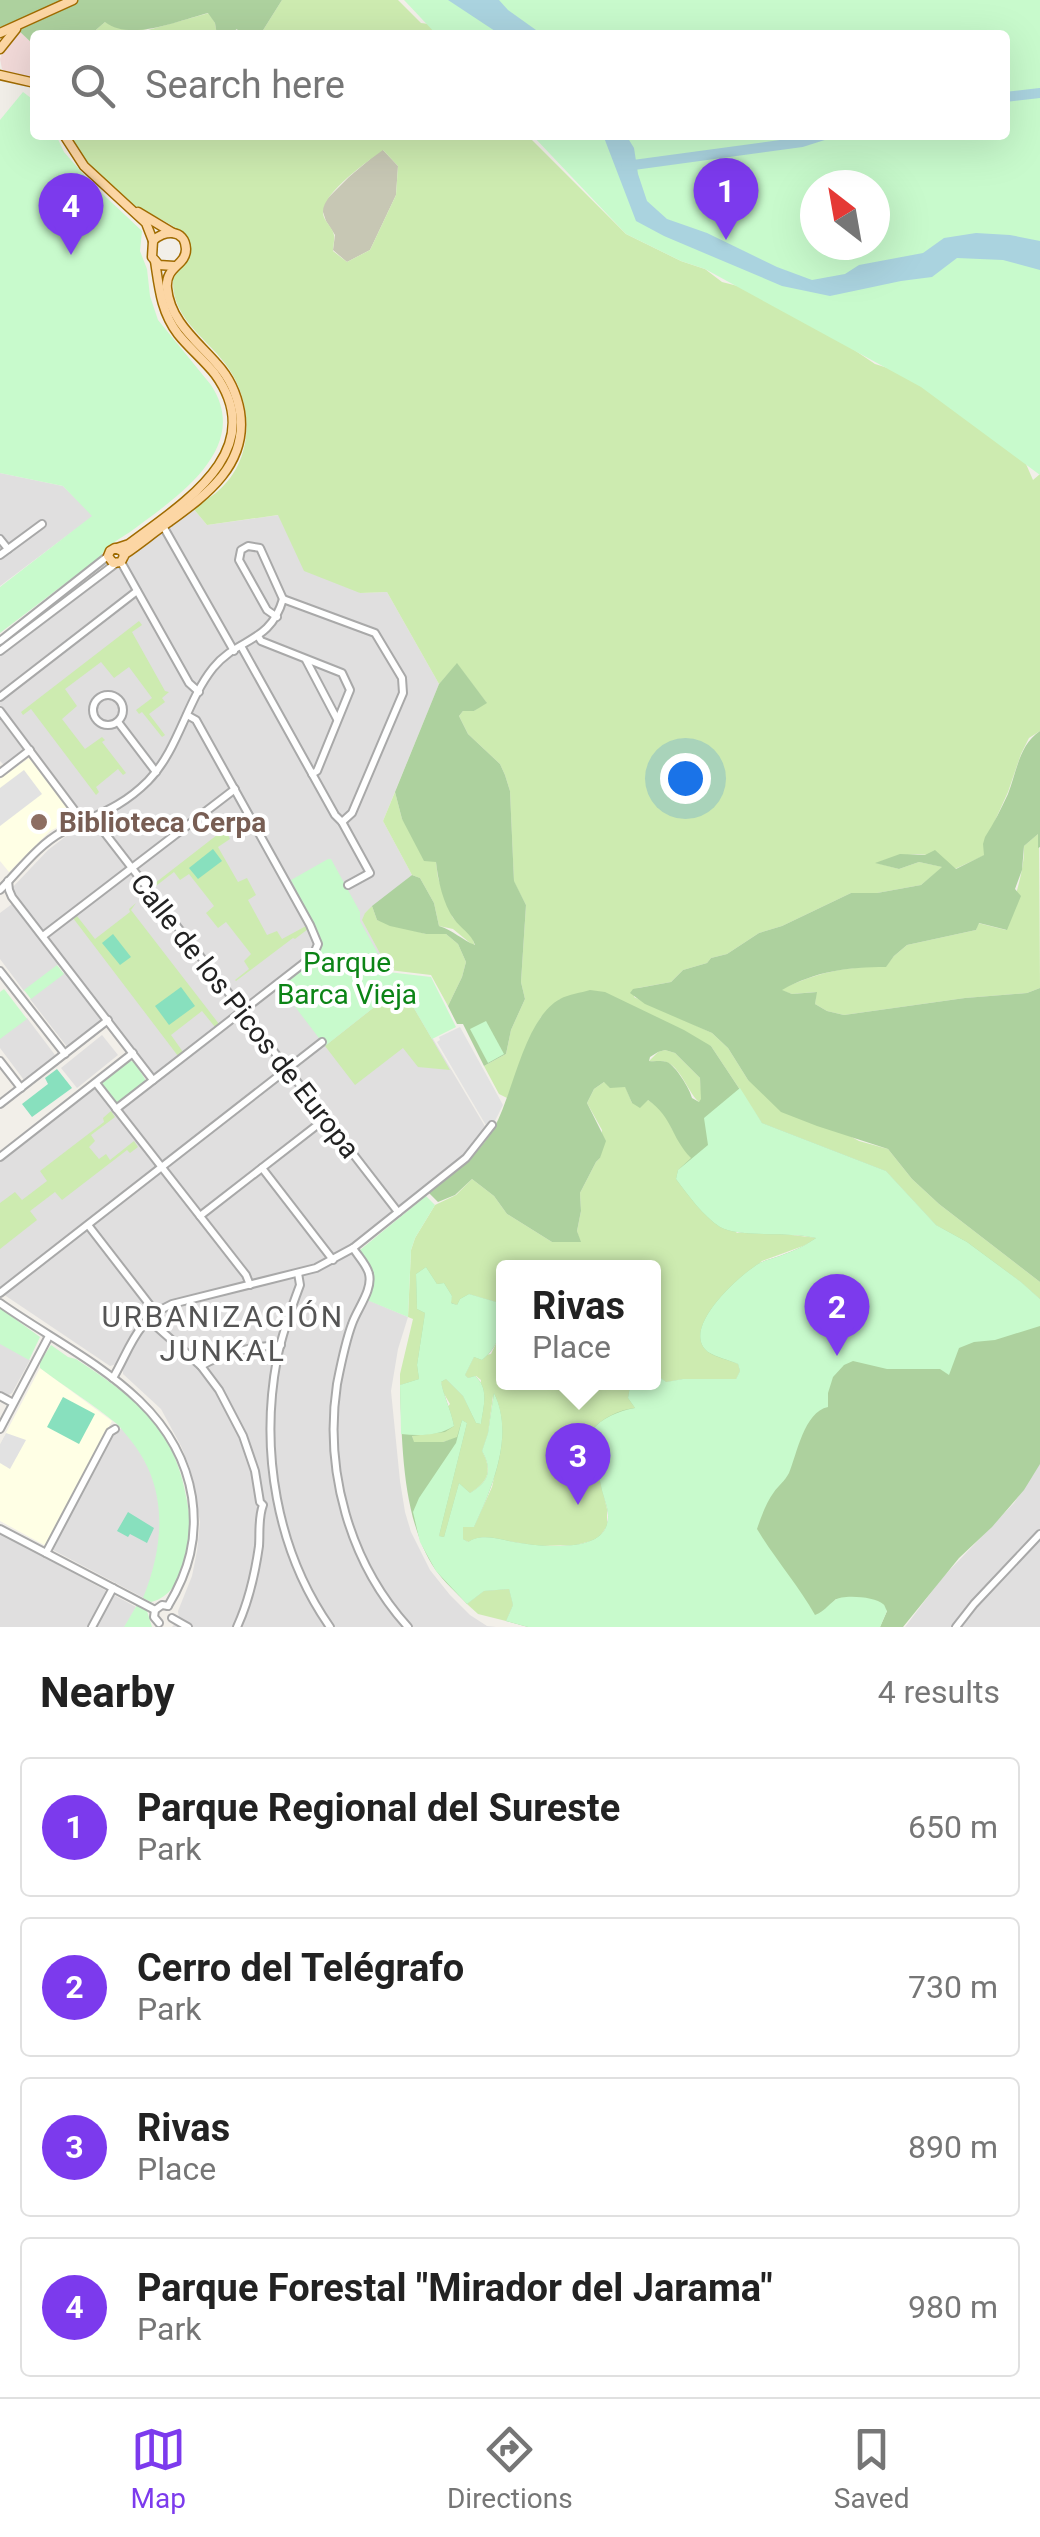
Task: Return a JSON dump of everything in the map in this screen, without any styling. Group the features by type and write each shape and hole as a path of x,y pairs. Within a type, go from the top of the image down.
{"main road":[{"path":"0,33 73,0"},
{"path":"0,49 26,21"},
{"path":"0,75 30,82"},
{"path":"67,140 84,166 146,223 168,319 214,372 232,416 230,442 219,468 197,492 129,544 119,557"},
{"path":"124,204 183,240 186,251 181,262 164,266 155,261"},
{"path":"152,241 161,233 173,232"},
{"path":"108,556 111,562 201,498 219,481 236,454 241,423 239,406 227,377 176,316 166,288 174,266"}],"street":[{"path":"0,539 4,552 42,524"},
{"path":"162,526 370,873 348,886"},
{"path":"12,896 0,892 42,846 126,800 156,772 216,665 258,636 277,617 282,599 260,548 248,546 238,556 267,610 277,617"},
{"path":"0,641 108,556"},
{"path":"0,651 119,557 193,689 200,692"},
{"path":"0,697 137,591"},
{"path":"282,599 375,633 404,682 352,813 342,822"},
{"path":"258,636 346,678 350,690 312,774"},
{"path":"305,658 338,720"},
{"path":"111,694 120,699 124,709 118,722 108,726 98,722 93,708 97,699 111,694"},
{"path":"0,712 84,823"},
{"path":"116,1109 314,956 318,944 196,720 187,715"},
{"path":"118,722 156,772"},
{"path":"1,770 30,750"},
{"path":"43,936 235,789"},
{"name":"Calle de los Picos de Europa","path":"94,819 398,1212"},
{"path":"8,882 12,896 153,1080"},
{"path":"0,971 65,1054"},
{"path":"0,1104 108,1020"},
{"path":"0,1293 322,1042"},
{"path":"0,1156 133,1053"},
{"path":"0,1061 21,1088"},
{"path":"96,1083 246,1274 250,1285"},
{"path":"200,1216 325,1119"},
{"path":"113,1378 136,1332 156,1313 172,1304 298,1273 333,1260 466,1158 492,1125"},
{"path":"262,1168 333,1260"},
{"path":"88,1225 156,1313"},
{"path":"353,1248 370,1278 352,1323 338,1380 335,1458 343,1506 360,1555 408,1627"},
{"path":"298,1273 300,1284 281,1345 271,1403 272,1468 294,1558 330,1627"},
{"path":"0,1303 140,1398 176,1447 190,1482 195,1519 193,1547 184,1577 168,1606"},
{"path":"148,1319 200,1366 232,1413 255,1471 263,1506"},
{"path":"0,1428 49,1336"},
{"path":"200,1366 281,1345"},
{"path":"0,1396 13,1403"},
{"path":"46,1553 115,1429"},
{"path":"255,1471 272,1468"},
{"path":"263,1506 278,1504"},
{"path":"237,1627 254,1577 263,1506"},
{"path":"0,1528 154,1610"},
{"path":"956,1627 1040,1534"},
{"path":"92,1627 113,1588"},
{"path":"160,1605 168,1606 172,1618 158,1625 154,1610 160,1605"},
{"path":"172,1618 188,1627"}],"shaded area":[{"path":"18,30 30,41 30,78 4,73 0,59"},
{"path":"382,149 398,166 396,195 370,250 347,262 333,250 335,235 322,209 324,202"},
{"path":"0,473 63,486 93,516 0,586"},
{"path":"192,507 207,525 279,515 360,593 387,592 439,684 383,821 412,875 365,913 389,970 486,1128 462,1158 355,1242 314,1265 157,1307 135,1328 117,1364 110,1366 0,1292 0,1161 94,1088 115,1114 158,1080 11,889 48,850 90,824 0,705 0,655"},
{"path":"0,719 23,750 4,765 0,761"},
{"path":"29,758 75,818 50,831 9,872 0,861 0,779"},
{"path":"24,770 42,794 0,826 0,788"},
{"path":"12,904 59,964 24,991 0,959 0,913"},
{"path":"65,972 101,1019 68,1048 30,999"},
{"path":"27,1018 55,1055 24,1080 0,1048 0,1038"},
{"path":"460,1027 503,1105 491,1129 437,1042 439,1037"},
{"path":"102,1035 118,1055 77,1088 61,1068"},
{"path":"351,1254 367,1280 368,1300 408,1317 391,1391 400,1481 411,1532 430,1570 450,1595 470,1615 496,1627 172,1627 179,1619 178,1611 192,1576 200,1522 190,1468 181,1446 161,1409 123,1374 132,1344 141,1330 165,1311 317,1270"},
{"path":"0,1341 30,1360 7,1396 0,1392"},
{"path":"40,1368 112,1421 46,1546 0,1521 0,1444"},
{"path":"122,1428 141,1452 155,1481 162,1520 157,1561 144,1598 52,1546 111,1433"},
{"path":"6,1433 26,1440 10,1469 0,1463 0,1444"},
{"path":"1040,1463 1040,1627 905,1627 942,1578 1014,1503"},
{"path":"0,1533 136,1607 125,1627 0,1627"}],"green space":[{"path":"0,0 282,0 263,30 216,30 208,13 141,30 115,28 105,22 96,30 30,30 30,41 9,25 0,27"},
{"path":"282,0 398,0 421,23 436,25 438,30 263,30"},
{"path":"404,0 1040,0 1040,475 921,387 705,269 626,234 537,140 1010,140 1010,30 432,30"},
{"path":"209,13 216,30 148,30"},
{"path":"105,22 148,30 96,30"},
{"path":"23,92 30,97 30,140 58,140 92,184 142,231 140,251 158,320 211,385 221,408 222,430 215,451 186,488 0,633 0,587 92,516 63,486 0,473 0,120"},
{"path":"71,140 532,140 626,234 705,269 722,282 773,295 875,364 891,369 917,362 1026,464 1033,480 1040,474 1040,731 1029,738 1021,754 985,855 955,869 938,858 918,854 877,863 899,869 919,862 943,867 921,885 851,893 759,933 727,954 683,970 671,982 638,988 634,997 712,1033 728,1048 748,1080 859,1141 888,1149 939,1204 1040,1282 1040,1299 967,1243 936,1225 886,1171 762,1123 711,1046 560,999 541,1017 507,1098 499,1094 484,1066 506,1054 511,1030 525,999 521,982 526,905 514,882 510,791 505,775 500,764 468,734 459,716 486,702 457,664 439,684 387,592 360,593 304,571 278,515 207,525 192,507 218,491 238,464 246,432 243,399 229,369 178,306 173,279 189,255 187,239 175,227 133,205 96,174","holes":["383,150 398,166 396,195 370,250 347,262 333,251 334,236 323,213 324,205 347,178"]},
{"path":"139,621 142,625 132,632 169,692 162,698 165,702 149,714 165,735 162,737 136,710 152,698 129,667 114,678 101,662 65,689 77,706 62,719 85,749 102,737 126,773 123,775 118,769 96,787 96,795 31,709 23,715 21,712"},
{"path":"457,663 487,703 459,716 468,734 500,764 505,775 510,791 514,881 526,905 521,982 525,999 511,1030 506,1054 484,1066 463,1024 457,1024 448,1006 466,962 458,944 446,934 390,926 377,920 372,906 412,875 420,878 434,903 439,926 475,945 450,913 436,862 424,861 402,819 395,792 439,684"},
{"path":"1040,731 1040,847 1038,834 1024,846 1015,889 1021,896 1007,930 979,923 976,930 907,945 886,967 832,971 782,990 792,994 817,992 815,1004 844,1015 1027,993 1040,988 1040,1282 939,1204 888,1149 781,1112 748,1080 728,1048 712,1033 645,1004 630,993 633,989 671,982 683,970 727,954 759,933 851,893 921,885 942,867 919,862 899,869 875,863 900,854 925,855 935,850 956,869 984,855 985,837 1008,794 1023,751"},
{"path":"395,792 402,819 436,862 453,918 472,936 475,947 453,929 439,926 434,903 420,878 412,875 383,821"},
{"path":"244,814 226,830 230,839 218,847 238,882 247,878 256,895 248,900 267,935 277,931 282,939 306,926 308,929 236,981 249,969 244,961 251,954 226,922 218,928 206,913 214,906 189,874 180,880 174,872 150,887"},
{"path":"1039,833 1040,988 1027,993 844,1015 815,1004 816,992 792,994 780,990 832,972 886,966 907,945 976,930 978,923 1006,930 1024,846"},
{"path":"213,849 222,861 198,879 189,868"},
{"name":"Parque Barca Vieja","path":"328,859 360,912 360,921 388,972 431,977 456,1027 432,1039 401,986 325,1046 280,987 314,958 320,943 291,880"},
{"path":"136,903 131,910 219,1024 215,1027 202,1011 171,1035 183,1052 178,1056 73,918 77,916 95,939"},
{"path":"372,906 377,920 426,934 446,934 458,944 466,962 448,1006 431,975 389,970 362,920"},
{"path":"113,934 131,957 120,965 102,943"},
{"path":"57,965 64,974 31,999 24,990"},
{"path":"401,986 450,1070 418,1067 403,1048 355,1085 325,1046"},
{"path":"181,987 195,1006 169,1025 155,1006"},
{"path":"4,989 27,1019 0,1039 0,992"},
{"path":"590,990 605,992 711,1046 762,1123 886,1171 936,1225 967,1242 1040,1299 1040,1464 1024,1490 959,1558 903,1627 880,1627 887,1611 836,1599 826,1611 792,1627 528,1627 506,1621 513,1605 509,1589 484,1591 467,1604 439,1574 424,1549 406,1480 400,1385 419,1379 417,1365 425,1313 417,1309 416,1274 426,1267 437,1284 444,1283 452,1296 450,1302 457,1305 469,1294 496,1302 496,1343 482,1360 474,1357 465,1375 475,1376 483,1387 481,1424 476,1423 463,1396 446,1379 441,1382 454,1426 445,1432 412,1436 414,1442 443,1442 457,1437 462,1420 467,1423 439,1536 444,1537 459,1483 470,1493 487,1475 482,1451 494,1393 502,1427 499,1462 474,1527 463,1527 463,1539 566,1546 593,1540 607,1524 591,1431 611,1415 635,1408 628,1398 629,1390 661,1390 661,1378 666,1382 736,1379 738,1364 711,1354 701,1342 706,1317 749,1270 816,1238 720,1227 676,1179 678,1170 691,1158 663,1114 648,1100 640,1108 632,1103 625,1087 610,1088 604,1082 594,1089 587,1103 606,1141 580,1193 577,1231 581,1242 552,1242 507,1214 494,1196 472,1179 455,1195 438,1202 429,1193 488,1138 537,1023 564,997","holes":["665,1050 675,1053 700,1078 699,1102 692,1098 670,1064 649,1061 650,1057"]},
{"path":"486,1021 504,1054 488,1063 470,1029"},
{"path":"665,1050 675,1053 700,1078 702,1100 695,1098 671,1065 649,1061"},
{"path":"130,1061 135,1062 146,1081 116,1103 102,1083"},
{"path":"57,1069 72,1088 32,1117 22,1104 48,1084 45,1078"},
{"path":"604,1082 625,1086 632,1103 648,1100 665,1112 692,1159 678,1170 737,1233 818,1238 762,1261 723,1295 708,1351 738,1364 736,1379 666,1382 661,1378 661,1260 496,1260 496,1302 469,1294 457,1305 450,1302 451,1295 444,1284 437,1284 425,1313 419,1380 400,1385 413,1319 408,1317 411,1250 435,1205 456,1195 472,1179 494,1196 507,1214 552,1242 580,1242 580,1193 600,1158 602,1130 587,1103 594,1089"},
{"path":"740,1088 762,1123 886,1171 936,1225 967,1242 1040,1299 1040,1326 959,1348 949,1375 940,1369 887,1369 853,1361 833,1377 828,1407 807,1425 789,1473 769,1501 757,1529 815,1615 839,1598 867,1598 884,1605 887,1611 880,1627 528,1627 506,1621 513,1605 509,1589 484,1591 467,1604 436,1571 420,1542 413,1512 456,1443 462,1420 467,1423 439,1536 444,1537 459,1483 470,1493 487,1475 482,1451 494,1393 502,1426 499,1461 474,1527 463,1527 463,1539 468,1542 490,1538 551,1546 593,1540 602,1534 608,1514 591,1431 611,1416 635,1408 628,1398 629,1390 661,1390 661,1378 666,1382 736,1379 738,1364 708,1352 701,1342 706,1317 749,1270 816,1238 729,1230 702,1211 676,1179 678,1170 708,1145 704,1118"},
{"path":"111,1111 115,1117 91,1135 95,1141 89,1147 99,1159 106,1154 110,1160 134,1141 138,1147 130,1153 127,1150 62,1200 55,1192 30,1211 37,1220 0,1249 0,1203 15,1192 22,1200 47,1181 40,1171 104,1122"},
{"path":"426,1196 435,1205 411,1250 408,1317 367,1300 372,1274 360,1250"},
{"path":"426,1267 437,1284 444,1283 452,1296 451,1303 457,1305 469,1294 496,1302 496,1342 482,1360 474,1357 465,1375 475,1376 483,1387 481,1424 476,1423 463,1396 446,1379 441,1382 454,1426 429,1434 401,1434 400,1385 419,1379 417,1365 425,1313 417,1309 416,1274"},
{"path":"0,1308 40,1337 29,1360 0,1344"},
{"path":"496,1344 496,1390 631,1390 636,1408 591,1431 607,1509 607,1526 598,1539 576,1545 538,1546 483,1537 469,1542 462,1539 463,1527 474,1527 492,1487 501,1447 502,1432 493,1396 482,1451 487,1475 470,1493 459,1484 444,1538 439,1536 457,1438 413,1442 412,1435 423,1435 450,1404 441,1381 446,1379 463,1396 476,1422 481,1380 465,1375 474,1357 491,1354"},
{"path":"51,1345 134,1402 173,1453 187,1501 189,1540 176,1582 158,1600 143,1598 159,1538 152,1479 144,1460 117,1424 40,1368"},
{"path":"63,1397 95,1414 79,1444 47,1427"},
{"path":"128,1512 154,1528 147,1543 117,1531"},
{"path":"509,1589 513,1605 506,1621 478,1614 467,1604 484,1591"},
{"path":"137,1605 147,1611 152,1627 124,1627"}],"water":[{"path":"448,0 499,0 536,30 493,30"},
{"path":"605,140 629,140 647,201 667,219 812,280 845,274 859,265 923,253 944,238 976,233 1040,241 1040,270 1003,260 957,258 932,277 830,296 782,286 636,221"}],"waterway":[{"path":"1010,96 1040,93"},
{"path":"626,166 808,140"}],"place":[{"name":"Parque Regional del Sureste","path":"726,240"},
{"name":"Parque Forestal \"Mirador del Jarama\"","path":"71,255"},
{"name":"Biblioteca Cerpa","path":"39,822"},
{"name":"Cerro del Telégrafo","path":"837,1356"},
{"name":"Rivas","path":"578,1505"}],"district":[{"name":"URBANIZACIÓN JUNKAL","path":"223,1333"}]}
